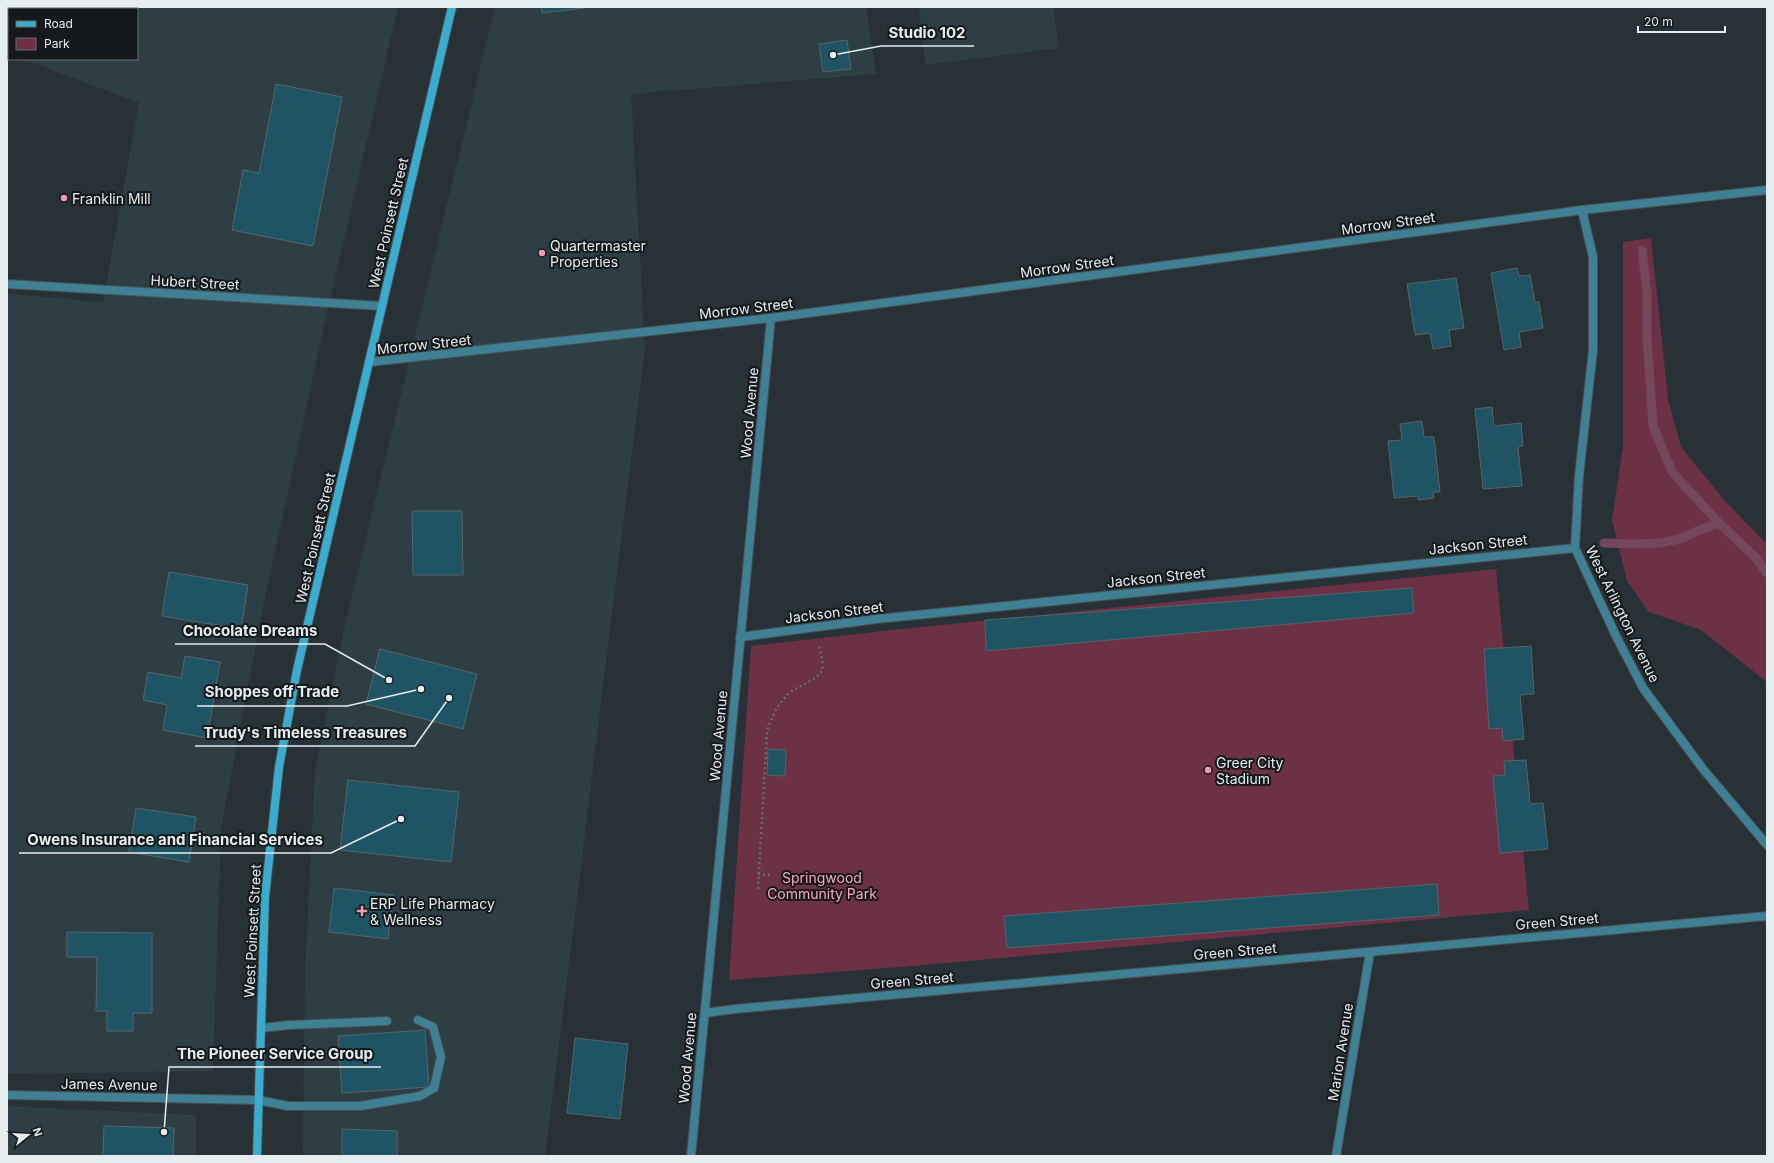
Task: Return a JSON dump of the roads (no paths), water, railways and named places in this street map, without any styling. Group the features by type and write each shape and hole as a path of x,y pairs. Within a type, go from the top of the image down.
{"main road":[{"name":"West Poinsett Street","path":"257,1156 265,897 279,767 297,670 452,7"}],"street":[{"name":"Morrow Street","path":"370,362 771,318 1582,210 1767,190"},
{"name":"West Arlington Avenue","path":"1582,210 1593,258 1593,350 1579,476 1575,548 1616,636 1643,688 1703,769 1767,845"},
{"name":"Hubert Street","path":"7,284 382,306"},
{"name":"Wood Avenue","path":"691,1156 771,318"},
{"name":"Jackson Street","path":"740,637 893,617 1575,548"},
{"name":"Green Street","path":"705,1013 735,1009 1767,916"},
{"name":"Marion Avenue","path":"1336,1156 1370,952"},
{"name":"James Avenue","path":"7,1095 258,1100 288,1106 360,1106 420,1096 434,1088 441,1057 432,1027 418,1020"},
{"path":"260,1028 290,1025 386,1021"}],"waterway":[{"path":"1642,250 1647,293 1647,338 1653,426 1672,472 1719,523 1755,557 1767,573"},
{"path":"1604,543 1661,543 1683,538 1699,530 1719,523"}],"place":[{"name":"Studio 102","path":"833,55"},
{"name":"Franklin Mill","path":"64,198"},
{"name":"Quartermaster Properties","path":"542,253"},
{"name":"Chocolate Dreams","path":"389,680"},
{"name":"Shoppes off Trade","path":"421,689"},
{"name":"Trudy's Timeless Treasures","path":"449,698"},
{"name":"Greer City Stadium","path":"1208,770"},
{"name":"Owens Insurance and Financial Services","path":"401,819"},
{"name":"ERP Life Pharmacy & Wellness","path":"362,911"},
{"name":"The Pioneer Service Group","path":"164,1132"}],"park label":[{"name":"Springwood Community Park","path":"822,886"}]}
